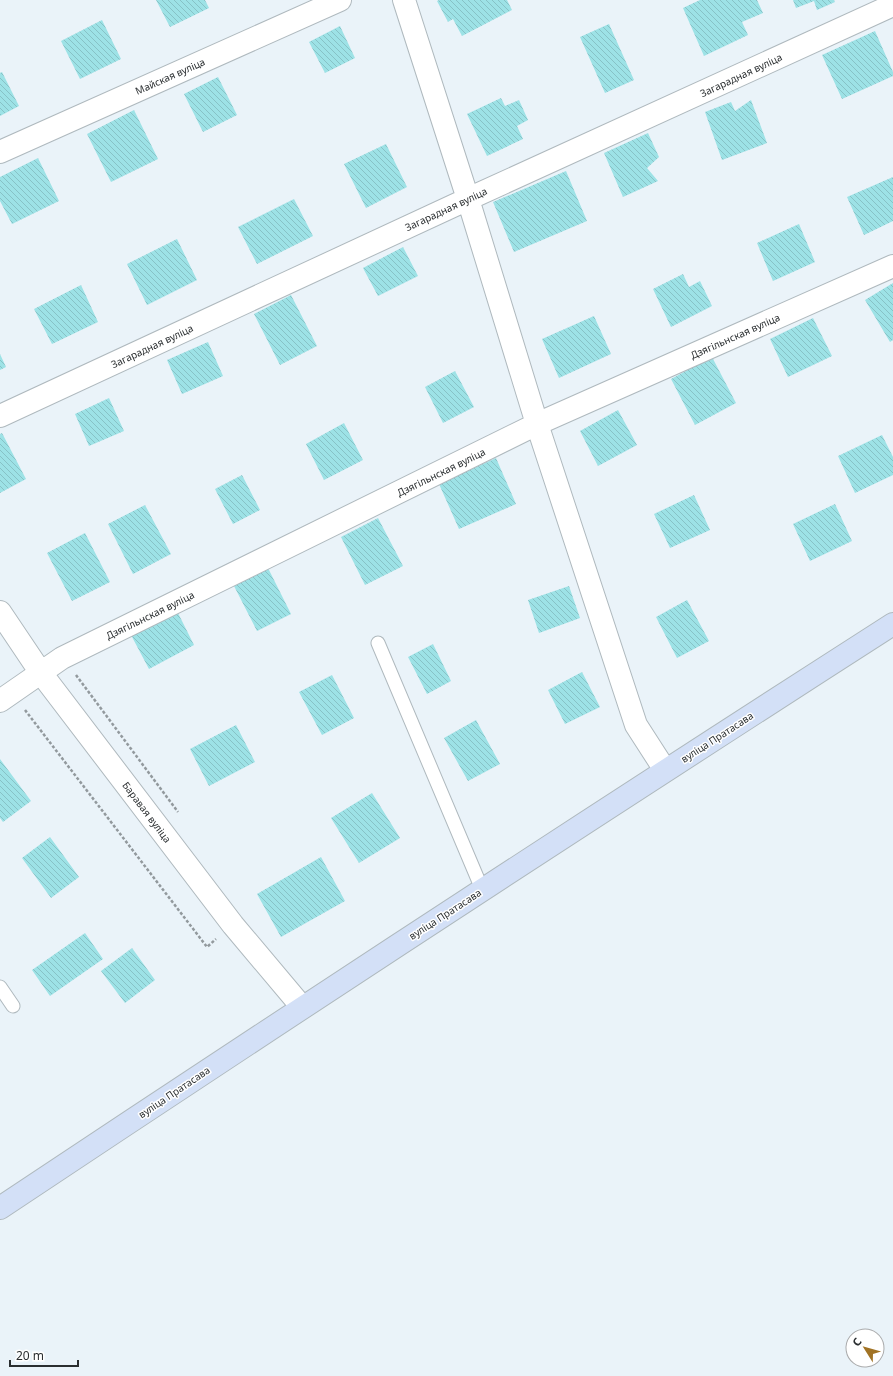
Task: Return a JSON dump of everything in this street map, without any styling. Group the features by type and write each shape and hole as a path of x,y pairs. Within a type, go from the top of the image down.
{"main road":[{"name":"вуліца Пратасава","path":"0,1208 482,889 893,624"}],"street":[{"name":"Майская вуліца","path":"0,152 340,0"},
{"path":"404,0 468,199 537,424 636,725 665,770"},
{"name":"Загарадная вуліца","path":"0,416 468,199 893,5"},
{"name":"Дзягільнская вуліца","path":"0,701 62,658 537,424 893,266"},
{"name":"Баравая вуліца","path":"0,612 41,672 233,925 302,1007"}],"lane":[{"path":"378,643 482,889"},
{"path":"0,987 12,1006"}],"building":[{"path":"156,0 205,0 209,8 170,27"},
{"path":"507,0 512,10 462,36 453,19 448,22 437,1"},
{"path":"700,0 757,0 763,13 742,22 748,35 704,56 683,8"},
{"path":"793,0 834,0 835,2 817,10 814,1 796,8"},
{"path":"102,20 121,59 80,79 61,41"},
{"path":"609,24 634,80 605,93 580,37"},
{"path":"340,26 355,58 325,73 309,42"},
{"path":"875,31 893,72 893,76 842,99 822,55"},
{"path":"2,72 19,106 0,116 0,73"},
{"path":"218,77 237,115 203,132 184,94"},
{"path":"501,98 505,106 519,100 528,120 517,126 523,139 487,156 467,114"},
{"path":"751,100 767,143 722,160 705,112 731,102 735,111"},
{"path":"134,110 158,159 111,182 87,134"},
{"path":"648,133 659,157 647,168 658,181 623,197 604,153"},
{"path":"386,144 407,187 366,208 344,164"},
{"path":"38,158 59,201 12,224 0,201 0,177"},
{"path":"566,171 587,221 514,252 493,202"},
{"path":"893,177 893,221 864,235 847,197"},
{"path":"294,199 313,236 257,264 238,227"},
{"path":"799,224 815,262 773,281 757,243"},
{"path":"177,239 197,280 147,305 127,264"},
{"path":"403,247 418,276 378,296 363,268"},
{"path":"683,274 689,287 700,281 712,306 671,327 653,289"},
{"path":"893,283 893,340 890,342 865,300"},
{"path":"81,285 98,322 52,344 34,309"},
{"path":"291,295 317,346 280,365 254,314"},
{"path":"594,316 611,354 559,378 542,339"},
{"path":"813,318 832,356 788,377 770,339"},
{"path":"208,342 223,376 182,394 167,360"},
{"path":"0,354 6,367 0,370"},
{"path":"712,357 736,403 695,425 671,379"},
{"path":"455,371 474,407 443,423 425,387"},
{"path":"109,398 124,431 89,446 75,414"},
{"path":"618,410 637,445 598,466 580,431"},
{"path":"344,423 363,460 324,480 306,444"},
{"path":"2,433 26,479 0,493 0,434"},
{"path":"882,435 893,457 893,475 855,493 838,456"},
{"path":"496,458 516,504 459,529 439,484"},
{"path":"242,475 260,510 233,524 215,489"},
{"path":"694,495 710,530 670,548 654,514"},
{"path":"835,504 852,541 810,561 793,524"},
{"path":"145,505 171,554 133,574 108,524"},
{"path":"378,518 403,566 365,585 341,537"},
{"path":"85,533 110,582 72,601 47,553"},
{"path":"268,568 291,614 257,631 234,586"},
{"path":"569,586 580,618 539,633 528,600"},
{"path":"687,600 709,641 677,658 656,617"},
{"path":"177,611 194,645 149,669 131,635"},
{"path":"433,644 451,681 427,694 408,657"},
{"path":"582,672 600,707 565,724 548,690"},
{"path":"332,675 354,718 322,735 299,692"},
{"path":"476,720 500,764 468,781 444,738"},
{"path":"236,725 255,762 209,786 190,749"},
{"path":"0,759 31,801 3,822 0,818"},
{"path":"372,793 400,838 359,863 331,818"},
{"path":"50,837 79,877 51,898 22,858"},
{"path":"321,857 345,901 281,937 257,894"},
{"path":"85,933 103,959 50,996 32,970"},
{"path":"132,948 155,980 125,1003 101,971"}]}
